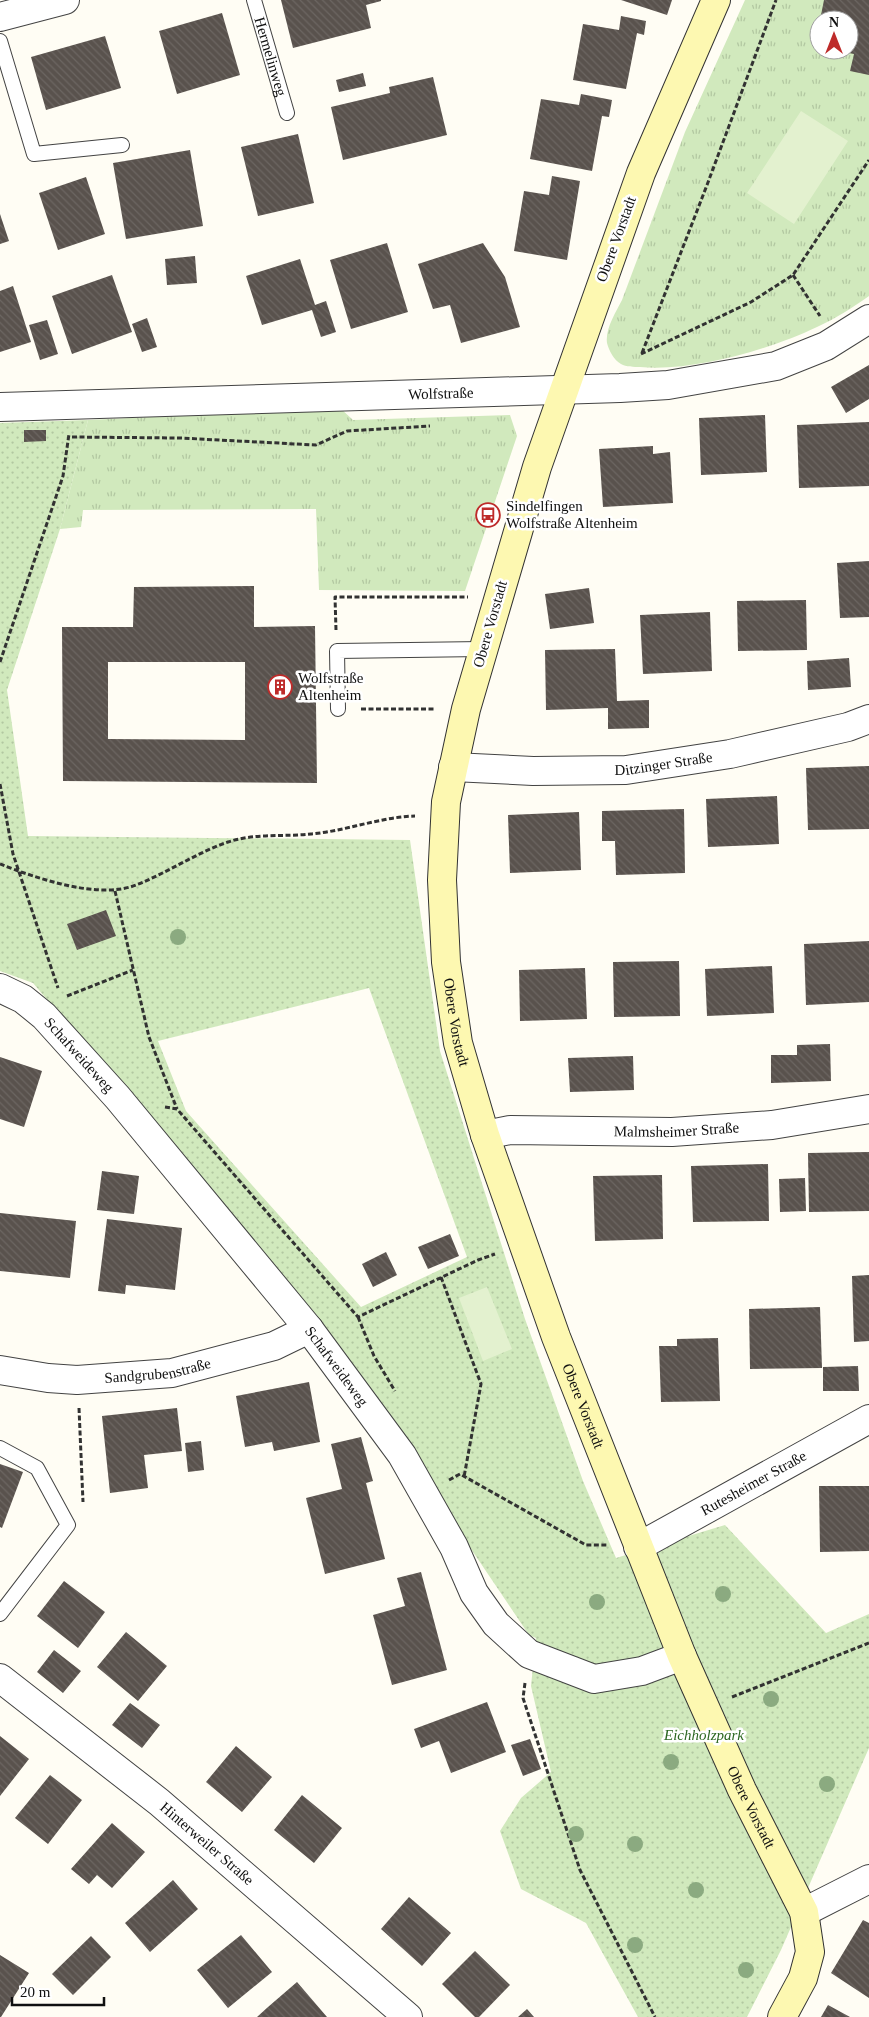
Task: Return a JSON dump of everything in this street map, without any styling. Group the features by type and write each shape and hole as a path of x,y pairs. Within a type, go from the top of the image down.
{"main road":[{"name":"Obere Vorstadt","path":"716,0 641,173 537,467 482,648 466,709 444,819 442,880 446,962 458,1043 485,1135 556,1337 682,1656 742,1790 804,1912 810,1952 803,1978 782,2017"}],"street":[{"path":"0,17 65,0"},
{"name":"Wolfstraße","path":"0,406 668,385 776,366 836,340 869,319"},
{"name":"Ditzinger Straße","path":"453,768 533,771 626,770 730,754 848,727 869,719"},
{"name":"Schafweideweg","path":"0,988 23,999 52,1007 118,1098 309,1329 402,1455 454,1547 474,1594 496,1624 529,1654 594,1679 642,1671 682,1656"},
{"name":"Malmsheimer Straße","path":"485,1135 510,1130 672,1132 736,1128 772,1125 869,1109"},
{"name":"Sandgrubenstraße","path":"0,1370 48,1378 77,1380 172,1373 274,1346 309,1329"},
{"name":"Rutesheimer Straße","path":"636,1542 869,1419"},
{"name":"Hinterweiler Straße","path":"0,1678 159,1802 408,2017"},
{"path":"804,1912 869,1879"}],"lane":[{"name":"Hermelinweg","path":"254,0 287,113"},
{"path":"0,42 34,154 122,145"},
{"path":"338,709 337,651 482,648"},
{"path":"0,1448 37,1468 68,1525 0,1614"}],"path":[{"path":"620,388 642,353 776,0"},
{"path":"642,353 751,302 793,275 869,160"},
{"path":"793,275 836,340"},
{"path":"0,662 63,476 69,437 180,438 316,445 346,431 431,426"},
{"path":"337,651 334,597 498,597"},
{"path":"373,709 466,709"},
{"path":"0,784 13,854 20,872 52,1007 133,970"},
{"path":"0,864 20,872 63,884 115,890 135,885 230,841 265,836 311,834 399,817 416,816"},
{"path":"115,890 149,1037 177,1109 358,1317 374,1356"},
{"path":"118,1098 177,1109"},
{"path":"358,1317 478,1260"},
{"path":"441,1277 481,1384 464,1476"},
{"path":"81,1433 83,1506"},
{"path":"424,1494 460,1474 586,1545 602,1547 636,1542"},
{"path":"706,1708 869,1643"},
{"path":"529,1654 523,1698 576,1861 655,2017"}],"green space":[{"path":"745,0 869,0 869,296 824,324 776,344 730,358 706,363 661,368 630,367 618,362 612,355 607,343 609,326 622,300 685,132"},
{"path":"801,111 848,141 794,224 747,193"},
{"path":"340,408 353,420 510,415 517,436 465,591 319,590 316,509 83,510 81,527 60,529 88,420"},
{"name":"Eichholzpark","path":"88,420 60,529 7,690 28,836 410,840 440,1051 525,1319 583,1481 616,1558 725,1525 826,1633 869,1614 869,1748 781,1950 747,2017 638,2017 586,1923 521,1889 500,1831 521,1798 551,1772 531,1686 536,1638 529,1635 467,1543 403,1433 326,1329 33,983 0,971 0,423","holes":["369,988 467,1257 361,1307 186,1111 158,1041"]},
{"path":"487,1287 512,1349 483,1361 459,1298"}],"building":[{"path":"281,0 381,1 366,5 371,28 293,48"},
{"path":"621,0 672,0 667,15"},
{"path":"824,0 869,0 869,75 850,71 853,60 859,60 859,10 822,10"},
{"path":"222,13 240,75 177,94 159,31"},
{"path":"621,16 646,21 644,35 637,33 626,89 573,80 583,24 619,30"},
{"path":"105,36 121,88 46,110 31,57"},
{"path":"363,73 366,86 339,92 336,80"},
{"path":"433,77 447,135 343,160 331,107 390,93 389,87"},
{"path":"581,94 612,100 609,117 602,116 592,171 530,159 541,99 579,105"},
{"path":"298,134 314,203 258,216 241,147"},
{"path":"190,150 203,226 126,239 113,163"},
{"path":"552,176 580,181 567,260 514,251 524,191 549,195"},
{"path":"86,177 105,234 58,250 39,193"},
{"path":"0,214 9,241 0,244"},
{"path":"387,243 408,312 351,329 330,260"},
{"path":"483,243 505,277 520,327 461,343 450,305 433,309 418,264"},
{"path":"195,256 197,283 167,285 165,259"},
{"path":"300,259 315,305 326,301 336,332 321,337 312,310 262,325 246,276"},
{"path":"112,275 132,332 72,354 52,296"},
{"path":"13,286 31,342 0,352 0,291"},
{"path":"147,318 157,347 142,352 132,324"},
{"path":"47,320 58,354 40,360 29,325"},
{"path":"869,365 869,399 846,413 831,387"},
{"path":"765,415 767,472 701,475 699,418"},
{"path":"869,422 869,486 799,488 797,425"},
{"path":"24,430 46,430 46,441 24,442"},
{"path":"653,446 653,454 670,452 673,503 603,507 599,449"},
{"path":"869,561 869,617 840,618 837,563"},
{"name":"Wolfstraße Altenheim","path":"254,586 254,627 315,626 317,783 63,781 62,627 133,627 134,587","holes":["108,662 245,662 245,740 108,739"]},
{"path":"589,588 594,623 550,629 545,594"},
{"path":"806,600 807,650 738,651 737,601"},
{"path":"710,612 712,671 643,674 640,615"},
{"path":"615,649 617,701 649,700 649,728 608,729 608,708 546,710 545,650"},
{"path":"849,658 851,687 808,690 807,661"},
{"path":"869,766 869,829 808,830 806,768"},
{"path":"777,796 779,844 708,847 706,799"},
{"path":"684,809 685,873 616,875 615,841 602,841 602,811"},
{"path":"579,812 581,870 510,873 508,815"},
{"path":"106,910 116,936 77,950 67,924"},
{"path":"869,941 869,1002 806,1005 804,944"},
{"path":"679,961 680,1016 614,1017 613,962"},
{"path":"772,966 774,1013 707,1016 705,969"},
{"path":"585,968 587,1019 520,1021 519,970"},
{"path":"830,1044 831,1081 771,1083 771,1055 797,1055 797,1045"},
{"path":"633,1056 634,1090 570,1092 568,1058"},
{"path":"0,1057 42,1071 24,1127 0,1119"},
{"path":"869,1152 869,1211 809,1212 808,1153"},
{"path":"768,1164 769,1221 693,1222 691,1166"},
{"path":"102,1171 139,1176 134,1214 97,1210"},
{"path":"662,1175 663,1239 595,1241 593,1176"},
{"path":"805,1178 806,1211 780,1212 779,1179"},
{"path":"0,1213 76,1221 70,1278 0,1271"},
{"path":"107,1219 182,1228 175,1290 126,1285 125,1294 98,1291"},
{"path":"450,1234 459,1256 428,1269 418,1247"},
{"path":"386,1252 397,1275 373,1287 362,1264"},
{"path":"869,1275 869,1341 854,1342 852,1276"},
{"path":"820,1307 822,1368 750,1369 749,1309"},
{"path":"718,1338 720,1401 661,1402 659,1346 677,1346 677,1339"},
{"path":"858,1366 859,1391 823,1391 823,1367"},
{"path":"309,1382 320,1442 274,1451 272,1442 245,1447 236,1396"},
{"path":"177,1408 182,1451 144,1455 148,1488 110,1493 102,1416"},
{"path":"361,1437 373,1481 366,1483 385,1559 325,1574 306,1498 342,1489 331,1444"},
{"path":"201,1441 204,1470 188,1472 185,1443"},
{"path":"0,1464 23,1472 2,1528 0,1527"},
{"path":"819,1486 869,1486 869,1551 820,1552"},
{"path":"421,1572 447,1670 392,1685 373,1615 405,1606 397,1578"},
{"path":"64,1581 105,1612 78,1648 37,1616"},
{"path":"126,1632 167,1666 138,1701 97,1667"},
{"path":"54,1650 81,1671 63,1693 37,1672"},
{"path":"487,1702 506,1752 451,1773 439,1741 421,1748 414,1729"},
{"path":"130,1703 160,1725 142,1748 112,1725"},
{"path":"0,1736 29,1759 0,1796"},
{"path":"530,1739 541,1769 523,1776 511,1745"},
{"path":"236,1746 272,1777 242,1812 206,1782"},
{"path":"50,1775 82,1800 48,1844 15,1818"},
{"path":"302,1795 342,1828 314,1863 274,1830"},
{"path":"112,1823 145,1852 112,1888 97,1875 89,1884 71,1869"},
{"path":"173,1880 198,1909 150,1952 125,1923"},
{"path":"409,1897 451,1933 422,1966 381,1929"},
{"path":"863,1920 869,1923 869,1998 831,1973"},
{"path":"241,1935 272,1972 228,2008 197,1970"},
{"path":"91,1936 111,1957 73,1995 52,1974"},
{"path":"475,1951 510,1985 479,2017 475,2017 442,1984"},
{"path":"0,1955 29,1973 1,2017 0,2017"},
{"path":"297,1982 327,2017 257,2017 268,2007"},
{"path":"828,2005 850,2017 821,2017"},
{"path":"527,2009 534,2017 518,2017"}],"place":[{"name":"Sindelfingen Wolfstraße Altenheim","path":"488,515"},
{"name":"Wolfstraße Altenheim","path":"280,687"}]}
